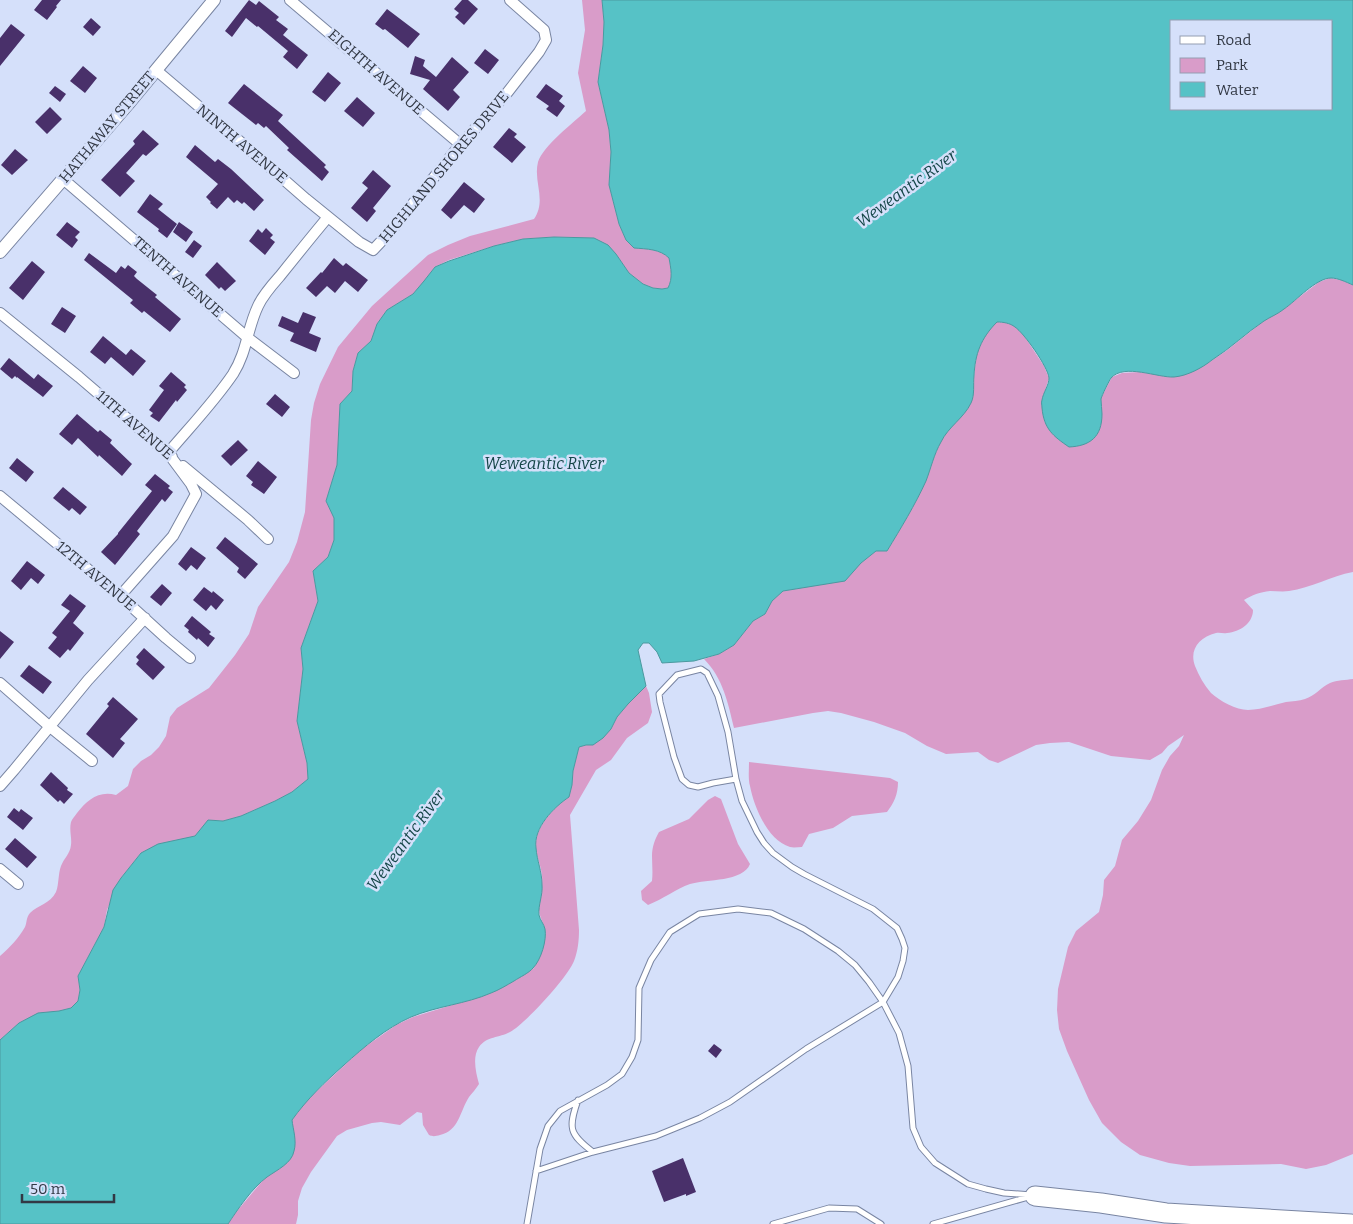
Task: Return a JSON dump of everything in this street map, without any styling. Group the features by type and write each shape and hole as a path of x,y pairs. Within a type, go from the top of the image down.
{"highway":[{"path":"1035,1196 1101,1203 1166,1213 1351,1224"}],"street":[{"name":"HATHAWAY STREET","path":"0,252 214,0"},
{"name":"EIGHTH AVENUE","path":"290,0 461,145"},
{"path":"510,0 524,12"},
{"path":"521,0 524,12"},
{"name":"HIGHLAND SHORES DRIVE","path":"328,217 359,242 374,250 507,93 539,52 546,40 544,30 524,12"},
{"name":"NINTH AVENUE","path":"156,70 328,217"},
{"name":"TENTH AVENUE","path":"63,179 248,338 294,373"},
{"path":"120,596 173,536 196,494 191,484 168,453 233,373 242,355 251,321 258,304 328,217"},
{"name":"11TH AVENUE","path":"0,313 79,377 268,538"},
{"name":"12TH AVENUE","path":"0,496 120,596 190,658"},
{"path":"0,786 88,680 145,618"},
{"path":"0,683 92,761"},
{"path":"0,869 18,884"}],"lane":[{"path":"536,1171 593,1152 656,1136 700,1118 730,1102 806,1049 883,1002 898,977 905,948 897,928 874,908 792,867 764,843 756,832 742,801 736,779 728,732 718,696 708,673 701,669 677,675 660,694 660,702 674,757 682,779 689,786 698,787 736,779"},
{"path":"527,1224 540,1150 548,1126 560,1110 607,1085 622,1074 632,1057 638,1040 639,988 651,960 670,932 699,914 738,909 771,913 804,929 838,951 855,965 883,1002 899,1032 908,1066 913,1128 921,1147 935,1163 968,1184 1004,1193 1035,1196"},
{"path":"578,1100 571,1124 575,1136 593,1152"},
{"path":"933,1224 1035,1196"},
{"path":"773,1224 829,1208 857,1209 881,1224"}],"green space":[{"path":"582,0 602,0 604,22 603,45 598,82 609,130 611,152 609,185 619,224 626,240 634,248 657,251 669,258 671,277 668,288 653,288 643,284 629,273 616,254 575,237 523,239 449,260 435,267 413,294 387,310 377,324 371,341 358,353 353,371 352,391 340,404 337,465 326,501 334,518 334,540 328,557 313,571 318,601 301,648 303,669 297,721 307,763 308,779 292,792 275,801 241,816 223,821 216,820 195,836 141,853 121,878 107,910 104,927 78,976 80,990 78,1001 71,1008 19,1023 0,1040 0,956 20,935 30,913 51,899 56,892 59,872 70,848 70,825 72,820 85,804 94,797 104,794 116,795 128,786 133,769 159,747 166,736 170,717 177,708 209,688 235,655 249,634 258,607 289,562 297,542 305,512 311,420 314,403 320,384 338,347 372,306 428,255 470,236 534,219 538,212 540,198 537,177 538,162 546,149 559,135 586,111 578,73 585,30"},
{"path":"1330,278 1353,285 1353,572 1297,589 1266,591 1247,598 1244,600 1253,610 1248,623 1237,631 1216,633 1200,641 1193,655 1193,660 1200,677 1211,693 1228,704 1243,710 1303,700 1309,698 1330,683 1353,679 1353,1154 1326,1165 1306,1169 1281,1164 1190,1166 1169,1163 1140,1155 1121,1142 1102,1123 1089,1100 1067,1051 1059,1029 1057,1010 1058,989 1068,947 1076,931 1099,912 1104,880 1115,866 1122,840 1138,821 1151,800 1162,770 1170,756 1179,746 1184,735 1150,760 1111,756 1069,742 1036,745 998,763 989,760 978,752 946,754 927,746 905,733 874,722 828,711 734,728 727,700 720,683 716,674 704,659 719,654 734,645 753,621 765,614 772,601 783,591 815,585 861,563 876,551 887,551 916,501 940,442 949,428 963,415 973,388 976,357 981,342 997,322 1008,323 1016,327 1044,366 1049,378 1042,400 1045,423 1102,417 1101,398 1112,377 1122,373 1139,372 1173,377 1205,365 1319,282"},
{"path":"646,686 652,712 648,723 627,738 611,760 596,770 570,815 579,930 578,946 574,961 564,978 525,1020 510,1032 489,1039 479,1047 475,1060 479,1084 466,1102 455,1125 446,1133 430,1136 423,1125 422,1113 417,1112 400,1125 381,1122 347,1130 337,1136 302,1188 298,1201 296,1224 228,1224 264,1179 288,1162 292,1120 306,1101 362,1049 396,1025 413,1017 491,993 534,968 544,930 539,909 542,880 536,849 536,841 541,826 551,813 569,797 579,747 593,745 611,729 617,717"},
{"path":"749,762 890,778 898,782 897,790 894,802 887,812 852,816 833,828 809,834 802,847 790,847 782,844 775,838 763,822 749,783"},
{"path":"715,796 721,799 738,844 750,864 740,874 724,879 690,884 648,905 642,900 641,891 652,881 653,849 659,832 689,819 708,800"}],"water":[{"name":"Weweantic River","path":"602,0 1353,0 1353,285 1334,278 1319,282 1306,290 1282,311 1257,326 1204,366 1189,373 1174,377 1132,371 1117,374 1111,378 1101,399 1102,414 1100,429 1097,434 1083,445 1069,447 1050,431 1043,415 1042,402 1049,378 1040,359 1019,330 1006,323 997,322 983,340 977,353 971,403 944,437 936,451 922,490 887,551 876,551 861,563 845,581 783,591 772,601 765,614 753,621 734,645 719,654 694,661 662,663 657,652 649,643 643,643 638,650 646,686 617,717 611,729 603,738 593,745 579,747 569,797 551,812 538,833 536,848 542,889 539,915 545,934 541,955 531,970 491,993 472,1000 431,1010 402,1021 359,1051 323,1084 298,1112 292,1120 295,1143 293,1155 284,1166 256,1187 228,1224 0,1224 0,1040 19,1023 38,1013 71,1008 78,1001 80,990 78,976 104,927 113,890 141,853 158,844 195,836 208,820 223,821 241,816 275,801 292,792 308,779 307,763 297,721 303,669 301,648 318,601 313,571 328,557 334,540 334,518 326,501 337,465 340,404 352,391 353,371 358,353 371,341 377,324 387,310 413,294 435,267 494,246 523,239 554,237 594,238 608,245 629,273 643,284 653,288 668,288 671,277 669,258 657,251 634,248 626,240 619,224 609,185 611,152 609,130 598,82 604,22"}],"building":[{"path":"42,0 61,0 47,20 34,10"},
{"path":"249,0 256,5 259,1 279,17 276,20 288,29 283,35 308,55 297,69 283,57 288,51 246,18 232,37 225,31"},
{"path":"462,0 468,0 478,9 464,25 455,17 459,13 454,9"},
{"path":"387,9 420,34 408,48 385,29 383,30 375,24"},
{"path":"91,18 101,27 93,36 83,27"},
{"path":"11,24 25,35 0,66 0,38"},
{"path":"485,49 499,60 488,74 474,63"},
{"path":"415,56 425,60 423,66 436,77 452,57 469,72 453,90 460,97 448,111 423,89 430,80 410,74"},
{"path":"83,66 97,78 85,93 70,81"},
{"path":"328,72 341,83 325,102 312,92"},
{"path":"244,84 283,115 278,121 326,165 324,167 329,172 322,181 287,150 289,148 266,126 264,128 258,123 256,125 228,103"},
{"path":"546,84 563,96 559,101 565,106 557,117 546,109 549,106 536,97"},
{"path":"55,86 66,94 60,102 49,93"},
{"path":"357,97 375,113 363,127 344,111"},
{"path":"50,107 62,119 47,134 35,122"},
{"path":"509,128 517,134 514,137 526,147 512,163 493,147"},
{"path":"143,130 159,144 146,156 143,154 126,173 135,181 120,197 101,180 135,144 133,141"},
{"path":"195,145 215,162 218,159 231,169 264,200 254,211 244,202 242,204 237,200 234,203 228,197 217,209 210,203 206,197 218,184 186,157"},
{"path":"15,149 28,160 12,175 1,165"},
{"path":"373,170 391,186 373,208 376,211 367,222 351,208 368,188 362,183"},
{"path":"464,182 485,199 474,213 464,205 451,219 441,210"},
{"path":"150,194 163,204 158,209 177,224 167,238 158,231 159,229 137,212"},
{"path":"67,222 80,232 75,237 78,240 72,248 56,235"},
{"path":"179,222 193,232 186,242 173,232"},
{"path":"266,228 273,235 270,238 275,242 265,255 249,241 258,229 262,233"},
{"path":"194,240 202,246 193,258 185,252"},
{"path":"89,253 116,273 121,266 125,269 128,265 137,272 134,276 157,295 155,297 181,319 170,332 144,311 142,313 130,303 133,300 84,260"},
{"path":"334,258 343,266 346,263 368,280 358,292 345,281 335,293 327,286 316,297 306,288"},
{"path":"32,261 45,272 23,300 9,288"},
{"path":"217,262 236,281 225,291 221,287 219,289 205,275"},
{"path":"62,307 76,316 65,333 51,324"},
{"path":"303,312 316,317 309,333 321,338 316,352 290,341 294,333 278,326 282,316 298,323"},
{"path":"103,336 126,355 131,349 146,361 133,376 111,357 105,364 90,352"},
{"path":"9,358 34,379 38,374 53,386 43,397 17,377 15,376 12,379 0,369"},
{"path":"171,372 186,385 184,387 187,390 177,402 176,400 159,422 150,416 153,413 149,410 164,390 159,386"},
{"path":"275,394 290,407 282,417 266,404"},
{"path":"77,414 98,432 100,430 112,440 110,443 132,464 122,476 78,438 72,445 59,434"},
{"path":"238,440 248,450 231,466 221,456"},
{"path":"17,458 34,472 26,482 9,468"},
{"path":"258,461 277,477 264,494 251,485 253,482 246,476"},
{"path":"155,474 170,486 168,488 173,492 165,502 162,499 137,531 140,534 115,565 101,552 152,491 145,485"},
{"path":"63,487 87,507 80,515 72,508 69,511 53,498"},
{"path":"225,537 258,564 245,579 237,572 239,568 216,548"},
{"path":"191,547 206,558 197,570 191,565 186,571 178,564"},
{"path":"27,561 45,575 38,584 31,578 21,590 11,581"},
{"path":"162,584 172,593 161,606 150,597"},
{"path":"204,587 212,593 213,591 224,600 216,610 211,605 206,611 193,600"},
{"path":"70,594 86,606 73,623 84,633 70,651 68,649 60,658 48,648 57,637 52,633 70,611 61,605"},
{"path":"192,616 211,632 209,634 215,638 208,647 198,638 197,640 184,626"},
{"path":"0,631 14,642 0,659"},
{"path":"144,648 165,667 153,680 136,664 139,660 136,657"},
{"path":"29,665 52,682 43,694 20,676"},
{"path":"113,697 138,719 120,739 125,743 113,758 86,734 109,706 107,704"},
{"path":"51,772 73,794 64,804 60,800 58,802 40,785"},
{"path":"14,808 19,812 21,809 33,818 23,830 7,817"},
{"path":"15,838 37,857 27,868 5,849"},
{"path":"714,1044 722,1050 716,1058 708,1051"},
{"path":"683,1158 696,1192 664,1202 652,1171"}]}
